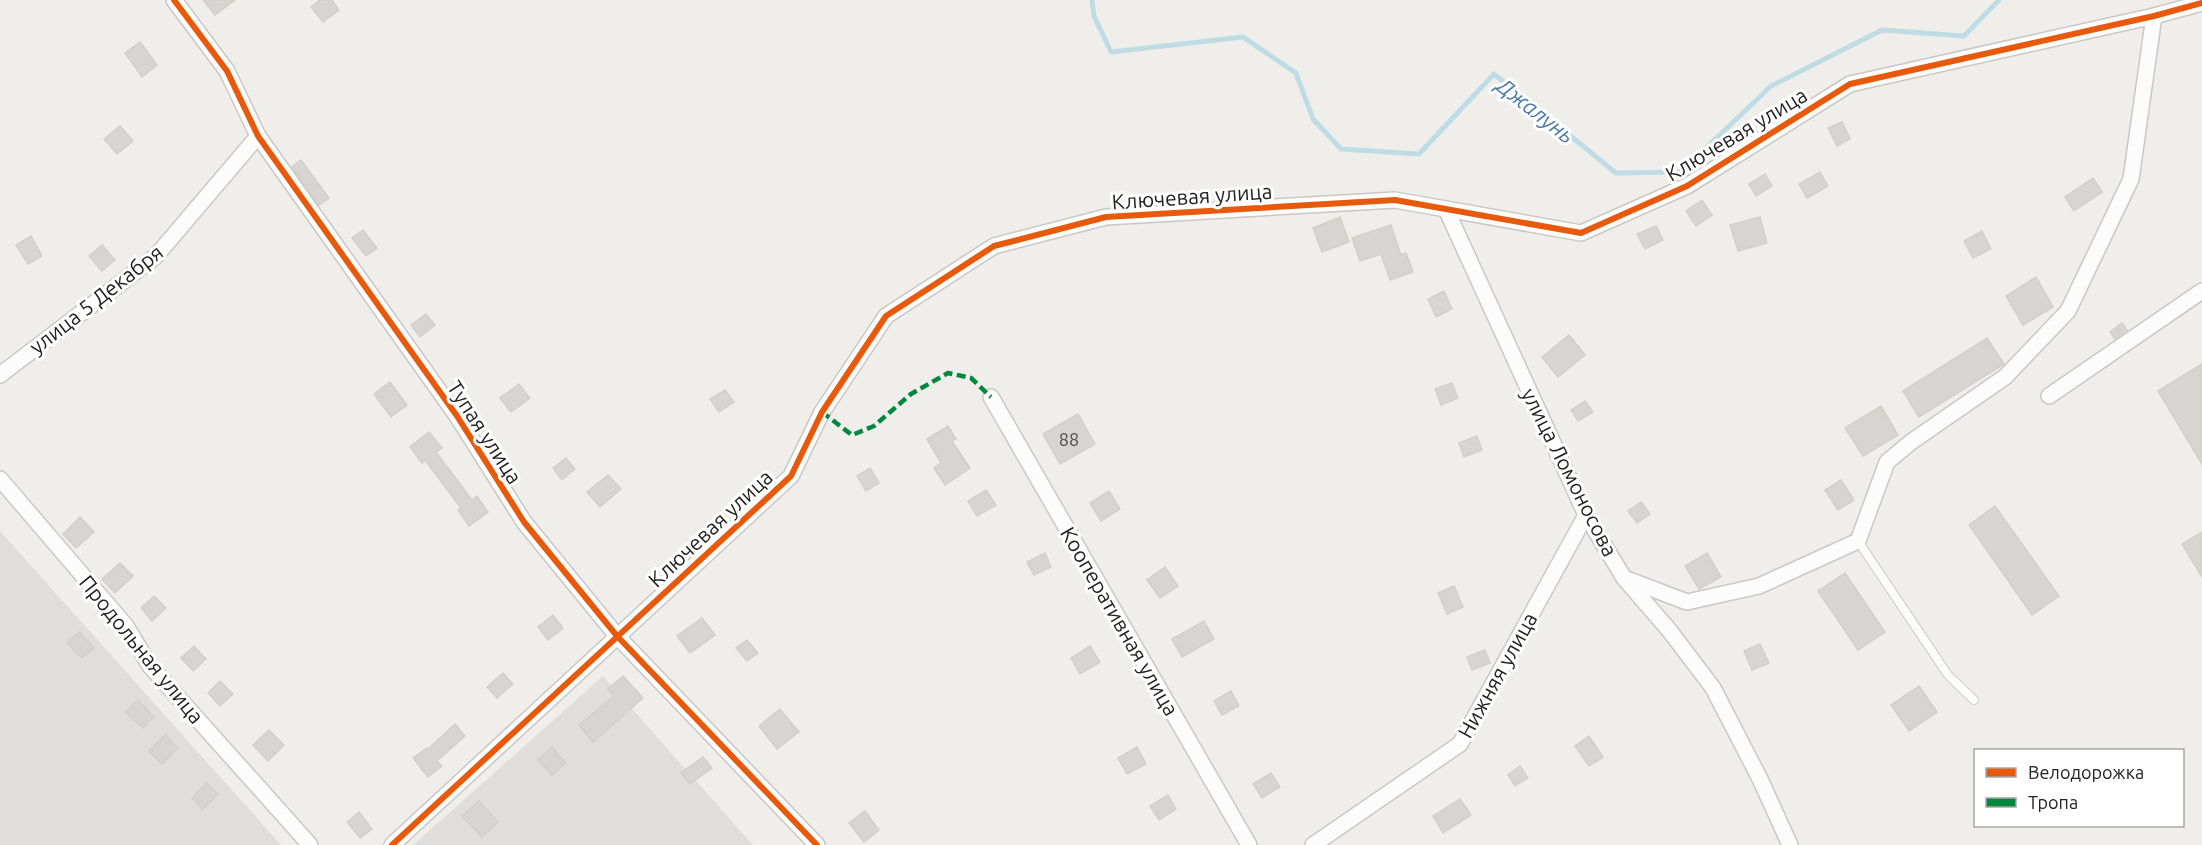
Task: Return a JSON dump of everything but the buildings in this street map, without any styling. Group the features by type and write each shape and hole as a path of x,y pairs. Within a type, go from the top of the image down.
{"street":[{"name":"Тупая улица","path":"174,0 226,71 258,136 457,416 524,522 617,636 817,845"},
{"name":"Ключевая улица","path":"392,845 790,476 822,412 886,316 994,246 1106,217 1395,200 1581,232 1688,186 1850,84 2154,16 2202,3"},
{"path":"1624,578 1687,602 1759,586 1857,541 1887,462 1911,442 2005,377 2068,311 2131,179 2154,16"},
{"name":"улица 5 Декабря","path":"0,375 156,256 258,136"},
{"name":"улица Ломоносова","path":"1446,209 1586,515 1624,578 1669,630 1713,688 1760,779 1790,845"},
{"path":"2049,396 2202,291"},
{"name":"Кооперативная улица","path":"992,397 1249,845"},
{"name":"Продольная улица","path":"0,479 126,626 150,666 310,845"},
{"name":"Нижняя улица","path":"1313,845 1460,744 1586,515"}],"lane":[{"path":"1857,541 1948,675 1974,700"}],"shaded area":[{"path":"0,531 281,845 0,845"},
{"path":"603,676 753,845 413,845"}],"waterway":[{"name":"Джалунь","path":"1092,0 1094,16 1111,52 1243,37 1296,73 1313,119 1341,149 1419,154 1494,74 1616,173 1681,172 1771,86 1882,30 1964,36 1999,0"}],"marked path":[{"path":"822,412 852,435 874,426 911,394 948,373 971,378 991,397"}],"cycle path":[{"path":"174,0 227,71 258,136 457,416 524,522 617,636 817,845"},
{"path":"392,845 791,476 822,412 886,316 994,246 1106,217 1395,200 1581,233 1687,186 1850,84 2154,16 2202,3"}]}
